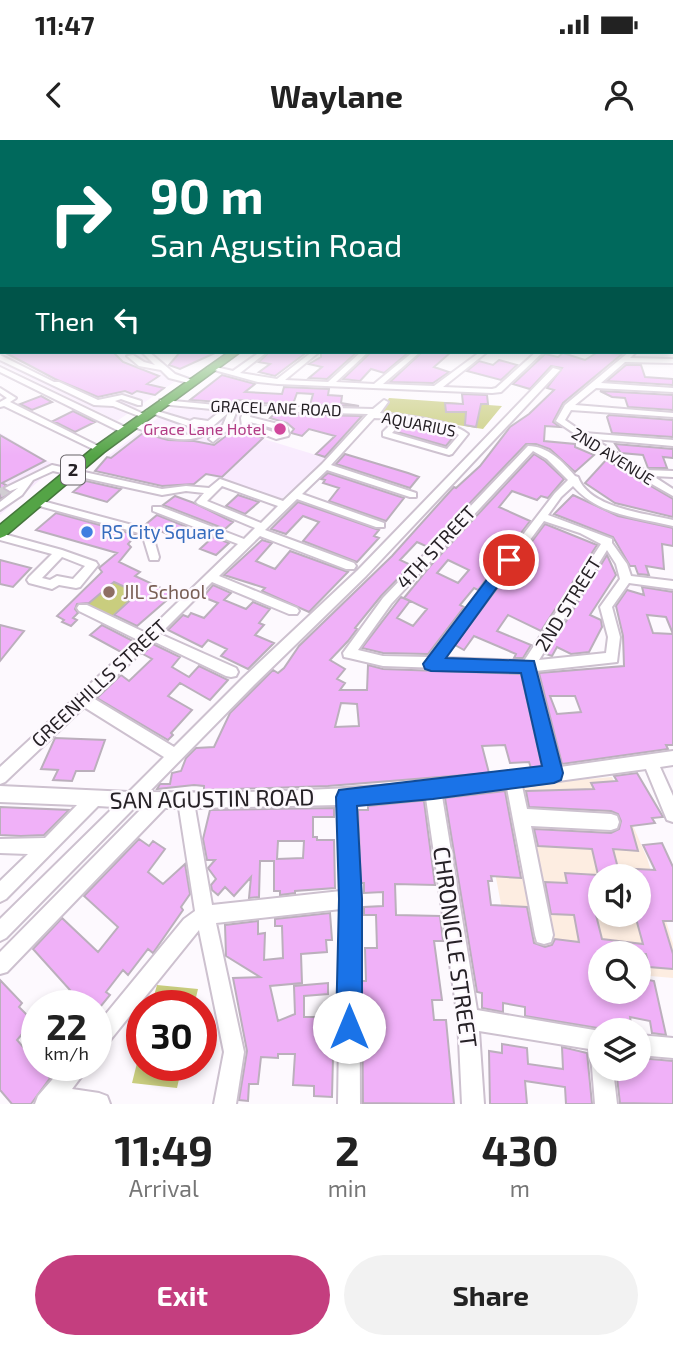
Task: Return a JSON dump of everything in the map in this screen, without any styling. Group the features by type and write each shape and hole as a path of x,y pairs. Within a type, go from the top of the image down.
{"highway":[{"name":"2","path":"0,535 35,502 139,417 214,366"}],"street":[{"path":"19,366 97,403 122,397 154,430 192,438 204,432 197,426 171,416"},
{"path":"150,366 162,369"},
{"path":"159,366 172,376 193,382"},
{"path":"234,374 244,366"},
{"path":"278,382 298,366"},
{"path":"329,385 350,366"},
{"path":"376,386 400,366"},
{"path":"437,388 466,366"},
{"path":"211,368 258,380 278,382 498,390 525,366"},
{"name":"2ND AVENUE","path":"615,366 568,407 560,421 673,493"},
{"path":"0,369 139,417 171,416 210,424 232,407"},
{"path":"0,932 362,573 556,370"},
{"path":"592,385 673,390"},
{"path":"0,390 12,396 2,404 96,452"},
{"name":"GRACELANE ROAD","path":"163,402 232,407 246,413 378,409"},
{"path":"154,430 187,404"},
{"path":"213,439 227,426 232,407"},
{"path":"568,407 673,415"},
{"name":"AQUARIUS","path":"378,409 456,429 464,434"},
{"name":"GREENHILLS STREET","path":"0,776 296,495 378,409"},
{"path":"402,417 386,434 449,452 464,434"},
{"path":"582,435 673,443"},
{"name":"4TH STREET","path":"431,664 383,661 349,653 387,601 531,448 537,449 575,479"},
{"path":"325,466 412,495"},
{"path":"10,488 48,469 72,471 162,492 180,487 211,491"},
{"path":"639,473 673,474"},
{"path":"0,507 19,493 31,478"},
{"path":"431,664 558,495 575,479 597,503 673,523"},
{"path":"285,505 220,482 201,502 349,566"},
{"path":"296,495 380,525"},
{"path":"35,502 143,531 148,536 154,557"},
{"path":"157,509 244,544"},
{"path":"431,664 528,666 612,658 615,649 606,607 626,579 624,567 608,541 543,516"},
{"path":"0,535 33,547 59,554 92,565 76,584 57,580 52,585 33,580 59,554"},
{"name":"2ND STREET","path":"528,666 608,541"},
{"path":"23,555 33,547"},
{"path":"210,577 293,611"},
{"path":"626,579 671,585"},
{"path":"83,608 231,672"},
{"path":"528,666 554,773"},
{"path":"82,699 175,756"},
{"name":"SAN AGUSTIN ROAD","path":"0,794 133,801 347,797 433,790 673,758"},
{"path":"650,761 673,814"},
{"path":"513,778 544,935"},
{"name":"CHRONICLE STREET","path":"433,790 468,1019 473,1104"},
{"path":"347,797 350,899 349,1104"},
{"path":"0,893 46,846 72,825 93,800"},
{"path":"0,965 160,801"},
{"path":"186,801 205,915 233,1052 225,1104"},
{"path":"520,817 611,822"},
{"path":"2,846 46,846"},
{"path":"112,1022 190,925 205,915 350,899"},
{"path":"468,1019 588,1046"},
{"path":"651,1046 673,1048"},
{"path":"49,1101 65,1081"},
{"path":"603,1081 606,1104"},
{"path":"49,1101 99,1104"}],"shaded area":[{"path":"4,366 158,366 177,380 117,421"},
{"path":"171,408 240,411 234,430 329,459 280,500 190,469 182,475 107,457"},
{"path":"0,433 56,466 0,515"},
{"path":"612,777 649,864 588,864 588,927 651,927 651,871 673,944 673,978 651,976 651,941 588,941 588,968 511,957 479,788"}],"green space":[{"path":"389,398 502,406 483,429 381,413"},
{"path":"114,582 137,593 111,617 87,605"},
{"path":"157,985 198,989 198,990 156,990"},
{"path":"132,1081 179,1081 177,1088"}],"building":[{"path":"30,366 133,366 159,376 147,384 164,388 155,395 125,391 98,397"},
{"path":"267,366 288,366 275,376 259,372"},
{"path":"318,366 341,366 327,379 309,378 322,367"},
{"path":"356,366 392,366 384,373 371,369 360,381 343,379"},
{"path":"407,366 435,366 449,372 433,383 390,382"},
{"path":"473,366 516,366 501,380 467,371"},
{"path":"532,366 608,366 563,403 553,422 560,427 545,426 544,441 575,444 575,447 594,455 575,472 550,449 526,444 428,547 417,542 400,560 411,565 381,596 348,641 330,660 345,669 337,679 345,683 340,690 367,690 368,665 383,669 521,674 542,767 531,768 529,762 510,763 505,745 482,746 489,773 328,786 204,790 204,786 194,785 157,789 160,784 170,784 172,773 181,771 186,758 196,748 214,747 230,713 273,670 278,673 284,668 299,646 392,556 454,487 480,466 510,427 529,414 554,390 547,388 562,368 551,366 530,389 513,384","holes":["341,703 357,704 359,726 335,727"]},
{"path":"625,366 641,366 645,377 673,379 673,385 607,381"},
{"path":"222,375 255,384 245,392 282,394 284,387 329,389 328,395 342,396 341,403 359,406 310,405 313,394 297,393 293,404 190,400"},
{"path":"600,391 673,395 673,410 628,407 625,398 612,397"},
{"path":"462,394 487,395 488,404 481,404 476,427 465,425 466,412 446,412 445,403 463,404"},
{"path":"41,396 52,402 32,410 20,404"},
{"path":"73,411 95,422 75,432 53,421"},
{"path":"274,414 362,416 325,457 316,454 335,436 309,429 302,436 291,433 294,429 287,423 270,418"},
{"path":"607,417 673,420 673,437 612,433"},
{"path":"405,423 455,435 446,446 397,432"},
{"path":"234,430 263,438 222,477 206,474 194,484 162,486 95,471 107,457 111,458 143,433 168,440 214,445"},
{"path":"0,435 45,461 2,483 6,485 3,489 8,493 0,499"},
{"path":"615,444 673,449 673,458 663,457 667,468 648,468 643,455 621,453"},
{"path":"345,454 419,477 410,488 336,464"},
{"path":"534,454 564,479 548,498 541,496 537,500 512,491 499,507 530,521 478,590 474,588 460,605 464,607 428,654 383,653 362,648 401,597 410,601 397,618 413,626 427,609 404,598","holes":["448,560 469,570 458,583 437,573"]},
{"path":"606,460 673,499 673,517 615,503 585,483"},
{"path":"328,473 404,498 386,521 329,501 339,488 323,483 325,480 321,479"},
{"path":"86,481 121,489 107,502 73,492"},
{"path":"238,495 259,502 245,514 226,506"},
{"path":"573,495 618,516 673,528 673,546 662,544 664,569 646,566 649,575 638,574 635,566 630,566 613,537 554,514"},
{"path":"175,496 233,522 225,529 163,505"},
{"path":"298,502 379,530 374,536 379,538 357,562 303,541 319,522 303,516 286,534 271,529"},
{"path":"56,513 136,535 128,544 131,547 119,562 140,572 135,576 174,594 137,626 114,615 138,593 114,582 89,603 77,604 75,609 78,613 73,618 77,620 71,626 62,622 64,620 57,616 102,572 99,568 117,553 36,530"},
{"path":"157,515 192,529 180,539 145,525"},
{"path":"545,524 597,545 541,631 508,615 497,631 531,645 523,658 514,658 516,654 474,636 464,650 455,645 510,571 516,574 528,558 522,555"},
{"path":"213,537 229,543 216,555 200,549"},
{"path":"262,540 272,543 256,561 275,569 290,551 348,572 309,612 262,591 265,588 224,575"},
{"path":"607,555 616,575 590,615 601,620 602,627 589,652 571,654 557,647 552,656 546,654"},
{"path":"0,560 31,568 13,587 0,584"},
{"path":"213,585 231,593 224,600 246,609 253,602 270,609 259,623 264,625 255,635 274,643 248,669 221,656 227,649 208,640 202,647 168,630 183,615 188,617 191,613 204,618 218,603 203,597"},
{"path":"642,587 673,592 673,634 673,745 666,745 668,749 562,764 539,673 624,666 623,636 616,606 627,590 644,595","holes":["647,615 666,617 673,634 653,633","550,696 575,696 581,712 557,714"]},
{"path":"0,625 24,631 0,661"},
{"path":"102,625 133,641 121,652 90,635"},
{"path":"153,644 180,657 172,667 189,677 199,666 228,680 210,700 180,683 168,696 192,710 168,740 97,698 121,675 129,681 152,659 143,654"},
{"path":"55,738 105,740 94,771 76,771 72,781 53,780 58,770 41,769"},
{"path":"637,773 663,817 652,818 655,823 631,826 638,851 613,849 617,864 595,864 592,849 538,846 534,829 611,833 619,829 621,821 618,814 611,811 529,807 526,791 594,789 591,783 617,781 614,776"},
{"path":"505,791 521,878 491,876 492,881 488,881 491,905 527,907 534,943 545,947 552,945 555,939 579,942 574,915 551,914 545,882 567,883 565,873 588,874 588,927 599,927 602,939 618,941 588,941 588,1004 651,1004 651,980 654,981 666,1035 652,1033 651,1018 588,1018 588,1026 525,1016 525,1007 503,1003 503,1012 482,1008 482,993 477,992 445,798"},
{"path":"424,801 435,885 395,884 396,915 440,916 443,941 434,941 442,1000 432,1000 434,1020 446,1020 454,1104 363,1103 362,981 366,981 365,948 377,948 376,915 364,915 364,907 383,906 383,892 364,893 364,883 361,883 358,810 368,810 368,806"},
{"path":"0,807 69,810 44,835 21,836 0,835"},
{"path":"334,808 334,817 313,817 313,837 317,837 317,840 334,840 335,888 280,895 280,891 274,891 274,861 260,861 259,897 249,898 251,877 234,896 225,887 218,895 212,890 211,885 216,879 208,868 215,860 207,860 203,839 210,810","holes":["278,841 304,841 303,858 277,859"]},
{"path":"139,839 149,846 153,841 165,849 148,872 163,884 185,864 190,894 181,907 183,910 153,953 148,949 128,975 123,970 108,990 70,990 33,949 62,918 98,952 118,927 84,896"},
{"path":"662,843 673,867 673,921 663,921 673,954 673,969 651,967 651,941 642,941 638,927 651,927 651,870 655,870 643,845"},
{"path":"330,913 332,940 326,940 327,952 301,954 302,983 270,986 278,1021 295,1014 294,986 328,983 328,994 304,996 304,1017 334,1017 332,1097 314,1096 314,1086 293,1085 295,1054 278,1054 278,1058 261,1057 258,1084 249,1084 248,1101 239,1100 247,1051 233,978 260,977 226,956 225,925 258,921 258,934 265,933 264,960 283,958 282,926 275,926 275,919"},
{"path":"0,980 21,1002 21,1035 17,1040 21,1045 21,1081 48,1081 31,1104 12,1104 0,1090"},
{"path":"502,1044 527,1048 528,1064 563,1069 562,1047 587,1053 592,1104 566,1104 565,1087 525,1081 527,1104 490,1104 489,1051 502,1053"},
{"path":"651,1059 673,1061 673,1104 620,1103 617,1081 651,1081"}],"tunnel":[{"path":"0,493 10,488"}],"place":[{"name":"Grace Lane Hotel","path":"280,429"},
{"name":"RS City Square","path":"87,532"},
{"name":"JIL School","path":"109,592"}],"route":[{"path":"349,1027 350,899 347,797 433,790 554,773 528,666 431,664 509,560"}]}
